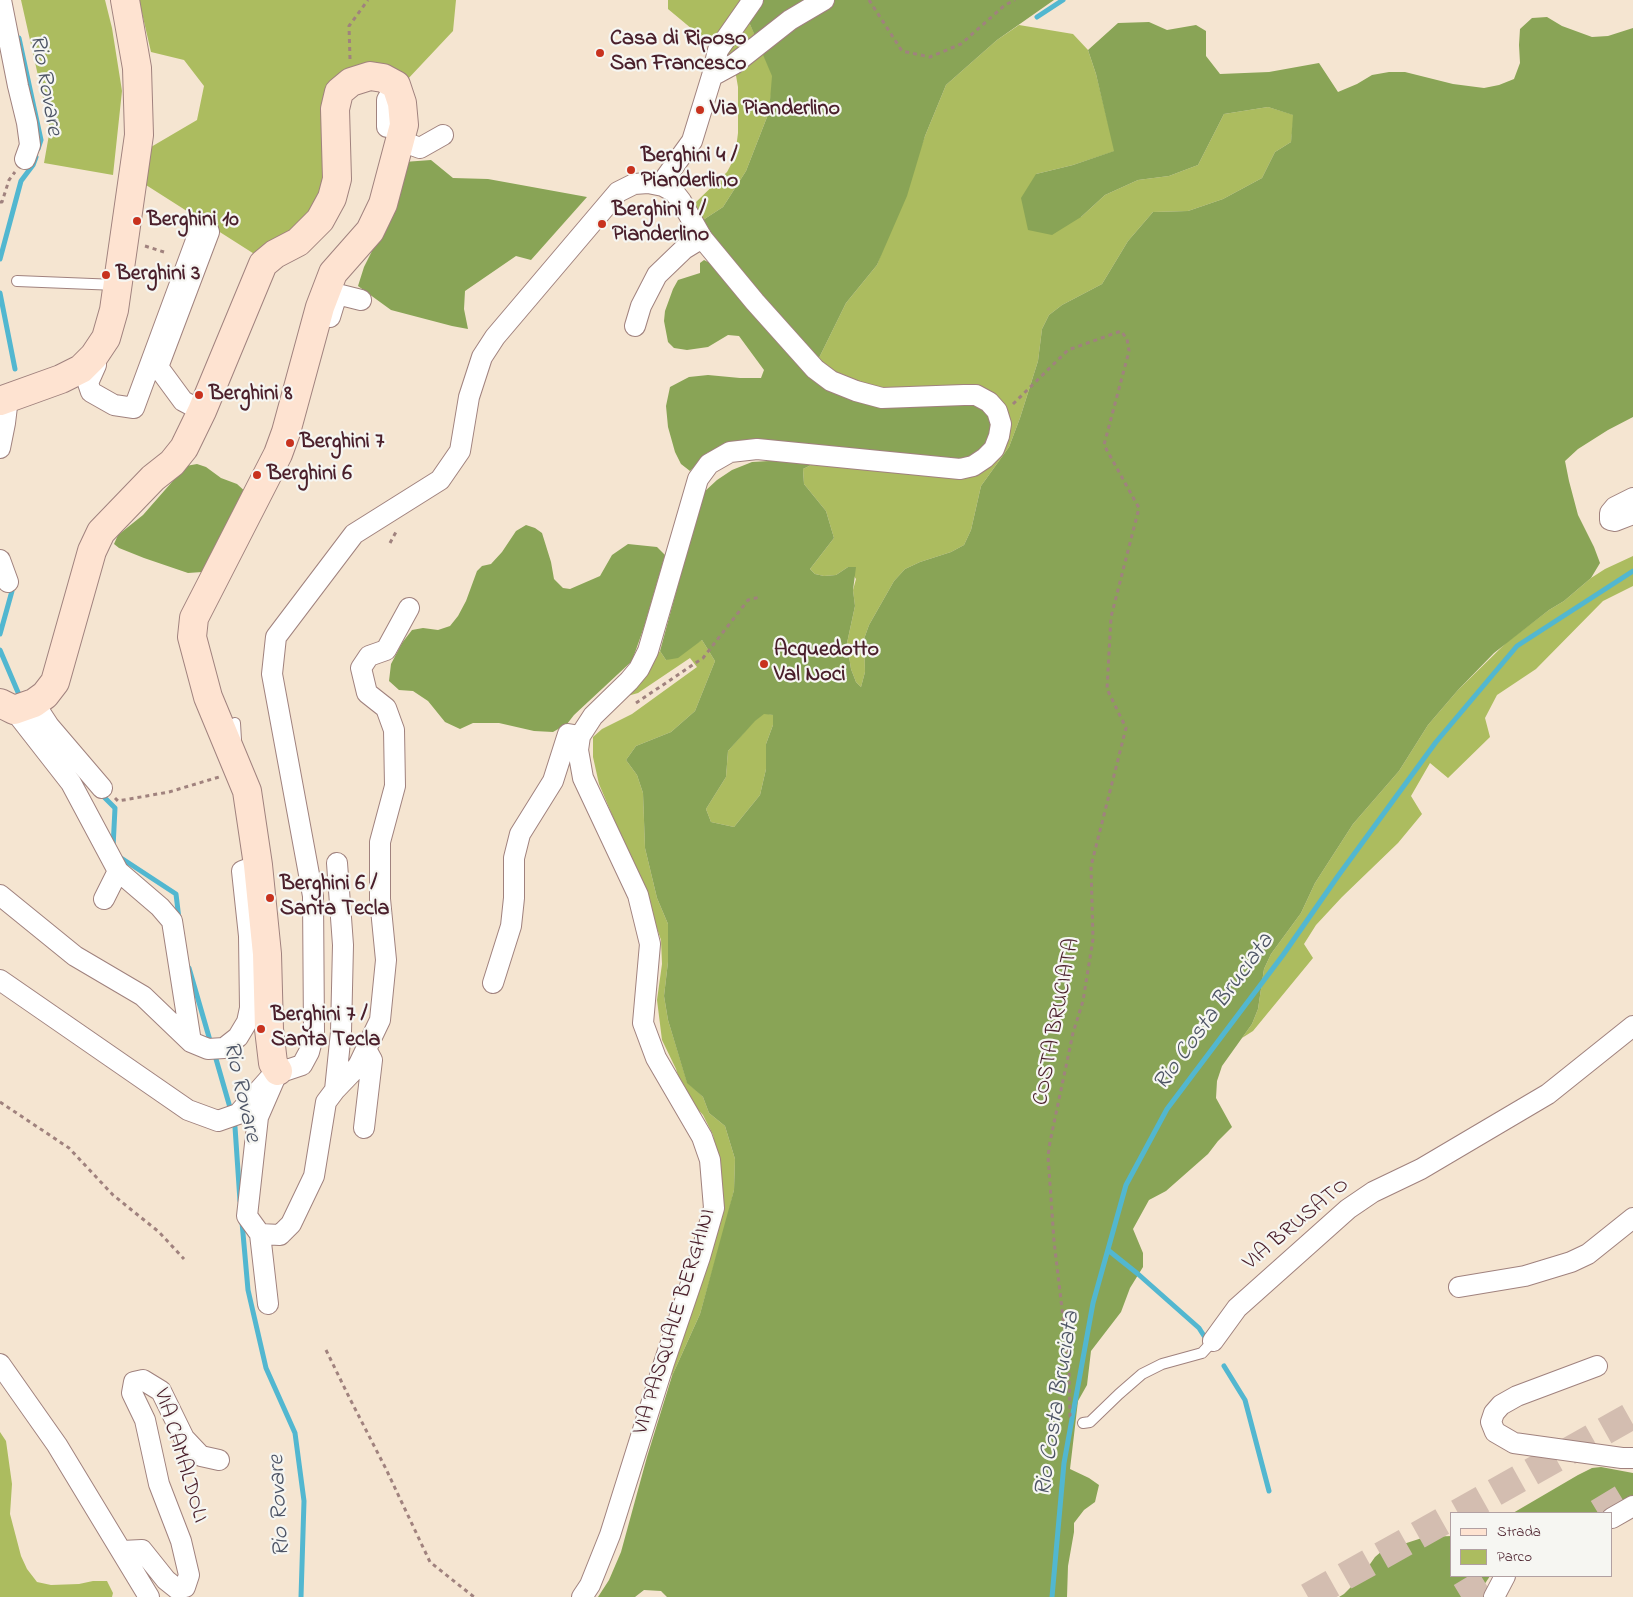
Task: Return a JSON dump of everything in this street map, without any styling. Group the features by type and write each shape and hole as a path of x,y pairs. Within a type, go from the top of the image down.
{"street":[{"path":"2,0 18,86 27,122 30,145 25,159"},
{"path":"0,448 5,423 4,400 61,379 81,368 94,356 106,338 114,310 143,134 137,68 125,0"},
{"path":"663,186 666,177 692,141 718,50 753,0"},
{"path":"712,76 734,64 790,20 824,0"},
{"path":"16,706 45,695 54,682 92,550 101,532 153,478 172,463 184,448 202,411 236,324 263,264 275,254 298,242 320,220 332,198 337,179 336,109 339,92 351,82 370,76 383,78 396,85 402,103 404,125 394,134 383,204 370,231 334,273 320,307 278,454 194,618 192,637 208,696 246,791 258,865 267,954 270,1038 273,1063 278,1071"},
{"path":"394,134 420,148 443,135"},
{"path":"0,980 188,1110 218,1121 238,1114 263,1084 278,1071 302,1065 309,1052 314,1032 313,896 272,674 276,637 354,534 440,480 460,451 469,397 482,357 495,337 618,192 634,184 648,183 663,186 674,192 682,201 702,238 755,302 815,369 831,381 856,391 882,398 976,396 989,402 997,411 1001,424 1000,436 994,449 985,458 973,466 960,470 757,449 730,452 709,464 698,479 648,651 639,669 630,681 593,716 580,736 568,734 553,781 520,834 514,858 514,898 511,926 493,983"},
{"path":"94,356 96,365 88,383 91,392 114,405 134,408 202,224 206,224 208,232 158,367 183,401 202,411"},
{"path":"634,326 641,306 658,275 684,249 702,238"},
{"path":"290,416 306,401 337,294 361,300"},
{"path":"1633,498 1615,507 1610,514 1610,520 1615,522 1633,514"},
{"path":"0,560 8,582"},
{"path":"260,1234 280,1235 291,1224 314,1176 326,1102 358,1066 380,1020 386,960 380,899 380,842 396,786 394,730 386,708 367,694 361,668 369,656 386,650 409,608"},
{"path":"16,706 49,726 102,788"},
{"path":"16,706 71,782 118,871 160,907 172,921 191,1042"},
{"name":"VIA PASQUALE BERGHINI","path":"580,736 578,750 583,778 638,895 650,944 643,1023 656,1058 702,1137 710,1160 714,1208 700,1257 664,1363 610,1535 590,1585 582,1597"},
{"path":"335,1090 341,1032 343,946 337,863"},
{"path":"0,895 75,956 143,996 191,1042 208,1050 224,1048 238,1037 247,1022 250,1008 249,936 242,870 258,865"},
{"path":"104,899 118,871"},
{"name":"VIA BRUSATO","path":"1213,1341 1236,1308 1348,1209 1373,1192 1421,1169 1548,1094 1633,1026"},
{"path":"364,1128 372,1060 366,1049"},
{"path":"268,1304 260,1234 247,1216 258,1117 278,1071"},
{"path":"1459,1287 1525,1276 1571,1262 1588,1254 1633,1218"},
{"path":"0,1364 57,1445 149,1597"},
{"path":"1597,1366 1517,1396 1502,1405 1494,1413 1491,1422 1495,1432 1514,1443 1633,1458"},
{"name":"VIA CAMALDOLI","path":"122,1551 142,1550 166,1580 176,1588 185,1587 189,1575 181,1541 160,1484 145,1420 132,1393 134,1382 143,1380 161,1391 184,1438 201,1456 219,1460"},
{"path":"1613,1517 1633,1506"},
{"path":"1494,1597 1504,1577"}],"lane":[{"path":"260,300 275,254"},
{"path":"17,281 118,285"},
{"path":"235,722 236,764"},
{"name":"VIA BRUSATO","path":"1083,1423 1090,1422 1142,1374 1162,1364 1202,1353 1213,1341"}],"path":[{"path":"351,82 349,26 368,0"},
{"path":"869,0 902,51 930,57 961,44 1005,5 1015,0"},
{"path":"0,202 2,202 9,180 25,159"},
{"name":"COSTA BRUCIATA","path":"997,411 1007,410 1068,350 1121,331 1127,339 1129,351 1104,445 1139,508 1111,617 1107,680 1107,689 1126,728 1091,866 1093,940 1083,1000 1073,1033 1048,1156 1054,1241 1069,1368 1070,1416"},
{"path":"630,706 703,658 748,600 760,597"},
{"path":"102,788 118,801 169,792 236,764"},
{"path":"0,1102 69,1148 113,1195 159,1232 184,1259"},
{"path":"326,1350 430,1562 474,1597"}],"green space":[{"path":"21,0 105,0 112,28 122,91 113,175 44,163 50,129"},
{"path":"139,0 456,0 453,31 406,81 360,69 324,196 291,232 259,257 146,185 151,147 197,120 204,86 184,60 151,52"},
{"path":"668,0 763,0 749,22 773,76 769,112 746,171 723,207 703,220 695,203 727,172 735,157 738,133 738,87 734,64 668,9"},
{"path":"763,0 1054,0 997,40 946,85 925,136 907,196 877,265 846,303 817,362 714,245 703,220 723,207 746,171 769,112 772,76 749,22"},
{"path":"1547,17 1562,26 1592,37 1608,36 1633,28 1633,417 1578,449 1565,461 1578,515 1600,563 1591,578 1564,601 1549,610 1494,653 1458,690 1428,725 1399,771 1353,824 1315,883 1301,913 1271,954 1264,969 1258,1009 1252,1024 1222,1066 1217,1081 1216,1098 1232,1127 1208,1154 1166,1191 1149,1200 1133,1229 1143,1253 1143,1267 1130,1288 1121,1312 1091,1351 1087,1385 1078,1401 1070,1469 1099,1485 1095,1502 1084,1510 1074,1523 1068,1566 1067,1597 667,1597 661,1591 644,1590 635,1597 598,1597 609,1580 621,1552 672,1376 700,1314 734,1190 735,1159 725,1126 709,1113 703,1097 687,1083 668,1020 664,996 668,962 668,924 657,898 645,848 643,793 637,775 626,760 636,746 671,732 695,711 715,661 702,640 678,658 666,660 660,651 703,493 732,470 752,462 786,460 811,465 803,469 804,484 826,511 834,538 810,569 815,574 824,576 836,575 848,567 856,567 853,590 855,606 847,643 851,669 856,682 861,687 865,672 864,639 869,625 894,581 905,569 951,552 964,545 971,530 981,486 1009,447 1020,418 1038,361 1042,329 1049,315 1062,305 1102,284 1128,241 1153,212 1188,211 1223,199 1262,178 1275,152 1291,142 1293,115 1268,107 1224,114 1198,165 1169,176 1138,180 1105,195 1081,217 1052,235 1028,230 1021,198 1036,174 1073,165 1114,151 1096,74 1088,50 1118,23 1149,22 1167,30 1196,25 1206,31 1206,56 1220,74 1269,72 1319,63 1338,92 1372,75 1389,72 1405,72 1453,84 1484,88 1514,79 1520,63 1520,29 1532,18","holes":["764,714 773,715 773,725 766,744 766,769 760,795 734,827 711,822 706,809 726,777 728,751 755,721"]},
{"path":"1019,25 1073,34 1088,50 1096,74 1115,151 1073,165 1036,174 1081,217 1105,195 1138,180 1169,176 1198,165 1224,114 1268,107 1294,115 1291,142 1275,152 1262,178 1223,199 1188,211 1153,212 1128,241 1102,284 1062,305 1049,315 1042,329 1038,361 1020,418 1009,447 981,486 971,530 964,545 951,552 905,569 894,581 869,625 864,639 865,672 861,687 856,682 851,669 847,643 855,606 853,590 856,579 848,567 836,575 824,576 815,574 810,569 834,538 826,511 804,484 803,469 811,465 859,468 885,393 837,374 817,362 846,303 877,265 946,85 997,40"},
{"path":"431,160 453,178 488,179 587,197 531,260 516,256 465,291 464,309 468,329 391,310 358,286 364,267 381,233 404,162"},
{"path":"704,260 710,263 837,393 978,404 991,414 995,426 990,442 968,459 938,462 734,441 707,453 690,471 681,464 675,452 668,427 666,406 670,387 689,377 708,375 761,378 764,370 739,336 728,335 708,347 687,350 674,348 668,342 664,321 665,311 673,289 678,280 700,273 700,263"},
{"path":"197,464 206,467 221,478 237,484 248,494 211,561 202,572 188,573 144,558 119,548 114,544 118,535 143,515 186,466"},
{"path":"526,525 542,533 554,579 563,588 570,589 600,576 612,555 628,544 657,547 665,555 644,627 632,661 574,715 567,724 553,732 534,731 499,723 473,723 460,729 445,722 428,701 413,691 399,690 389,681 391,664 402,643 412,630 423,628 438,630 450,626 466,601 477,571 482,566 491,564 502,552 516,531"},
{"path":"1633,556 1633,586 1603,601 1536,669 1497,695 1485,718 1490,737 1448,778 1430,763 1411,796 1422,814 1398,843 1316,925 1304,944 1313,958 1253,1031 1242,1038 1252,1024 1258,1009 1264,969 1271,954 1301,913 1315,883 1353,824 1399,771 1428,725 1458,690 1507,642 1564,601 1591,578"},
{"path":"702,640 715,661 695,711 671,732 636,746 626,760 637,775 643,793 645,848 657,898 668,924 668,962 664,996 668,1020 687,1082 703,1097 709,1113 725,1126 735,1159 734,1190 700,1314 672,1376 670,1369 722,1185 713,1135 703,1115 684,1094 676,1069 662,1040 657,1000 662,964 661,940 643,888 599,784 593,757 593,737 602,729 632,714 697,667 690,658 638,693 624,697 660,651 666,660"},
{"path":"764,713 773,715 773,725 766,744 766,769 760,795 734,827 711,822 706,809 726,777 728,751 754,721"},
{"path":"0,1432 6,1441 12,1484 10,1514 21,1556 27,1569 37,1582 51,1585 107,1581 113,1593 112,1597 0,1597"},
{"path":"1601,1467 1633,1473 1633,1496 1602,1512 1515,1512 1578,1475 1592,1468"},
{"path":"1450,1536 1450,1577 1489,1577 1476,1597 1339,1597 1361,1577 1375,1557 1382,1551 1425,1537"}],"waterway":[{"path":"1037,17 1063,0"},
{"name":"Rio Rovare","path":"19,38 41,140 38,149"},
{"name":"Rio Rovare","path":"0,259 21,181 33,165 36,157"},
{"name":"Rio Rovare","path":"0,293 15,369"},
{"name":"Rio Costa Bruciata","path":"1052,1597 1064,1463 1093,1303 1126,1185 1167,1109 1283,955 1436,742 1517,646 1633,571"},
{"name":"Rio Rovare","path":"0,634 12,591"},
{"name":"Rio Rovare","path":"0,650 20,697"},
{"name":"Rio Rovare","path":"100,793 115,808 113,848"},
{"name":"Rio Rovare","path":"118,856 176,894 179,919"},
{"name":"Rio Rovare","path":"189,968 211,1044"},
{"name":"Rio Rovare","path":"214,1052 231,1111"},
{"name":"Rio Rovare","path":"233,1120 240,1201"},
{"name":"Rio Rovare","path":"242,1222 248,1290 266,1368 295,1433 304,1501 301,1597"},
{"path":"1108,1250 1199,1328 1206,1339"},
{"path":"1224,1366 1245,1400 1269,1491"}],"tunnel":[{"path":"1460,1512 1633,1415"},
{"path":"1600,1512 1633,1492"},
{"path":"1308,1597 1450,1517"},
{"path":"1461,1597 1494,1577"}],"place":[{"name":"Casa di Riposo San Francesco","path":"600,53"},
{"name":"Via Pianderlino","path":"700,110"},
{"name":"Berghini 4 / Pianderlino","path":"631,170"},
{"name":"Berghini 10","path":"137,221"},
{"name":"Berghini 9 / Pianderlino","path":"602,224"},
{"name":"Berghini 3","path":"106,275"},
{"name":"Berghini 8","path":"199,395"},
{"name":"Berghini 7","path":"290,443"},
{"name":"Berghini 6","path":"257,475"},
{"name":"Acquedotto Val Noci","path":"764,664"},
{"name":"Berghini 6 / Santa Tecla","path":"270,898"},
{"name":"Berghini 7 / Santa Tecla","path":"261,1029"}]}
